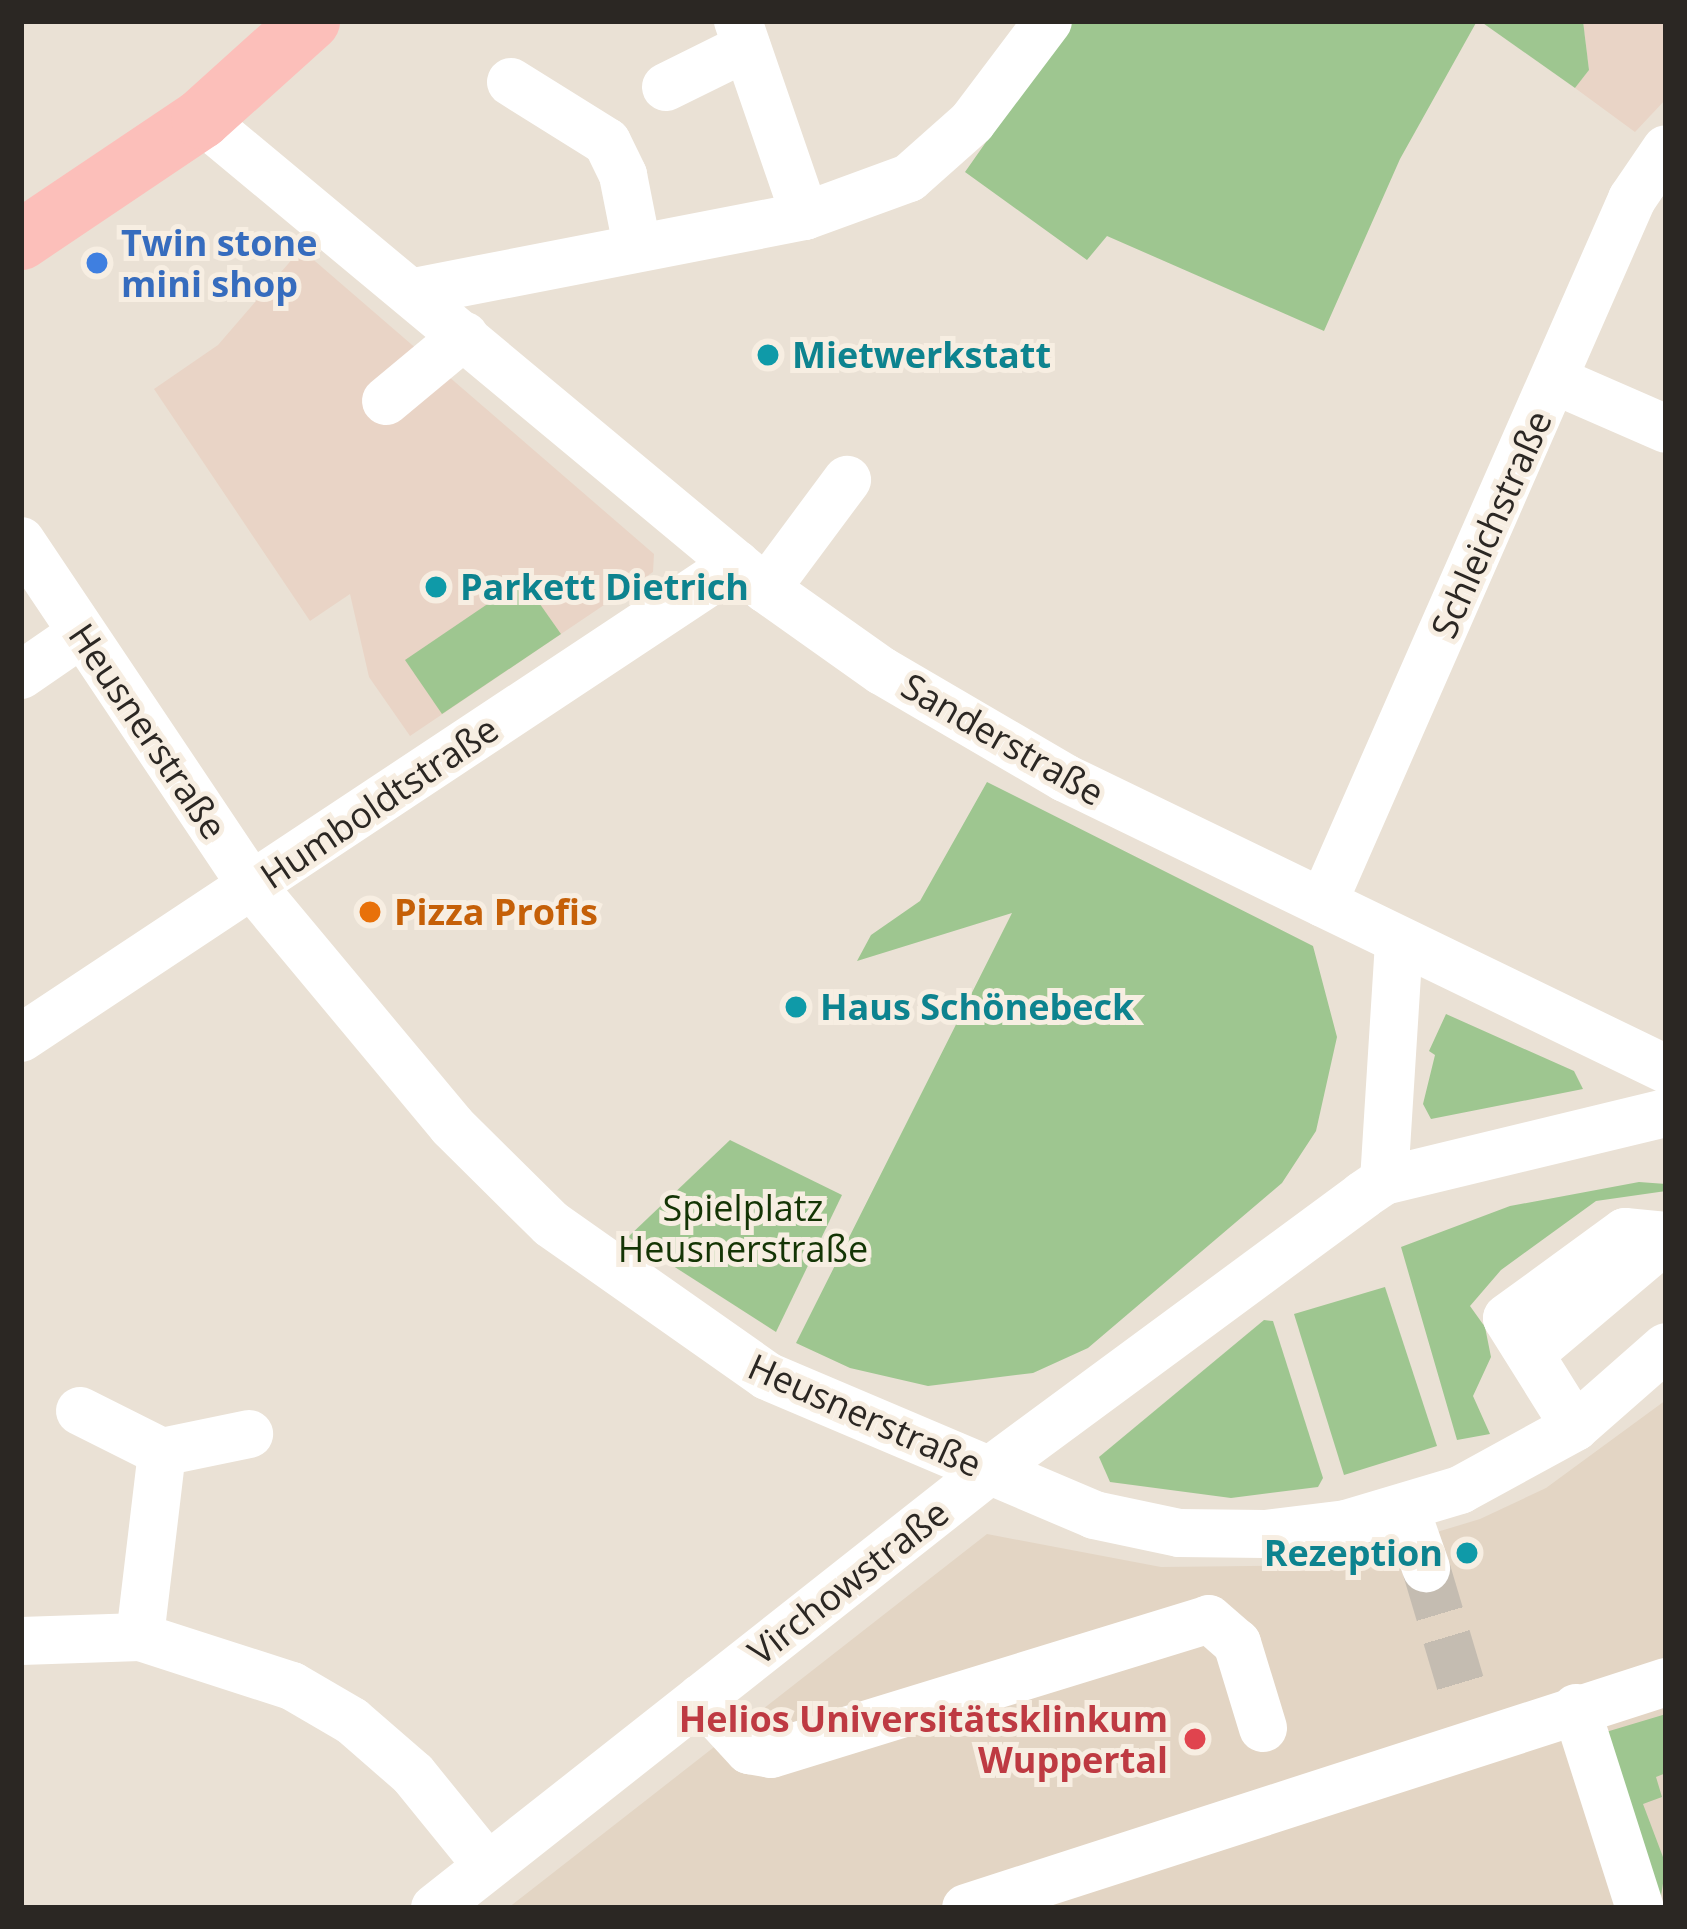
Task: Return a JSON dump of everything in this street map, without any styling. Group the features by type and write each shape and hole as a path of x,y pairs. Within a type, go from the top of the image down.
{"main road":[{"path":"21,240 201,119 310,21"}],"street":[{"path":"414,292 805,216 909,178 973,122 1048,21"},
{"path":"666,87 742,34 805,216"},
{"path":"511,82 607,142 623,175 637,246"},
{"name":"Sanderstraße","path":"201,119 751,577 882,671 1065,778 1666,1070"},
{"name":"Schleichstraße","path":"1323,903 1632,199 1666,149"},
{"path":"386,401 464,336"},
{"path":"1554,380 1666,429"},
{"name":"Humboldtstraße","path":"21,1038 253,887 751,577 847,480"},
{"name":"Heusnerstraße","path":"21,541 253,887 452,1126 551,1224 767,1376 1094,1515 1179,1533 1264,1534 1405,1508 1460,1490 1575,1427 1666,1347"},
{"path":"21,675 82,633"},
{"path":"1384,1181 1399,940"},
{"name":"Virchowstraße","path":"435,1908 989,1472 1384,1181 1666,1113"},
{"path":"1575,1427 1507,1318 1625,1232 1666,1238"},
{"path":"80,1411 161,1452 249,1433"},
{"path":"140,1637 161,1452"},
{"path":"1405,1508 1426,1568"},
{"path":"701,1697 749,1750 770,1754 1209,1619 1237,1643 1264,1728"},
{"path":"21,1641 140,1637 216,1656 352,1721 413,1774 487,1865"},
{"path":"966,1908 1471,1720 1576,1708 1666,1682"},
{"path":"1576,1708 1640,1908"}],"shaded area":[{"path":"1583,21 1666,21 1666,99 1635,132 1575,88 1589,70"},
{"path":"301,249 654,554 653,572 410,736 369,677 350,594 310,621 154,389 218,345"},
{"name":"Helios Universitätsklinkum Wuppertal","path":"1666,1400 1666,1908 508,1908 987,1534 1161,1567 1328,1565 1480,1519 1546,1488"}],"green space":[{"path":"1071,21 1477,21 1400,159 1324,331 1107,236 1087,260 965,172"},
{"path":"1480,21 1583,21 1589,70 1575,88"},
{"path":"523,580 561,634 442,714 405,660"},
{"path":"987,782 1313,946 1337,1037 1316,1131 1282,1183 1088,1348 1033,1373 928,1386 850,1368 796,1343 1012,913 857,961 871,935 920,901"},
{"path":"1446,1014 1574,1071 1583,1089 1431,1119 1423,1104 1435,1055 1429,1051"},
{"name":"Spielplatz Heusnerstraße","path":"730,1140 842,1195 776,1332 628,1237"},
{"path":"1639,1182 1666,1184 1666,1191 1596,1201 1501,1270 1470,1306 1485,1327 1491,1357 1473,1396 1490,1434 1457,1440 1401,1247 1510,1206"},
{"path":"1385,1287 1437,1446 1344,1475 1294,1314"},
{"path":"1264,1320 1273,1321 1323,1478 1318,1487 1231,1498 1110,1482 1099,1457"},
{"path":"1666,1714 1666,1773 1656,1777 1662,1797 1643,1804 1666,1865 1660,1902 1606,1732"}],"tunnel":[{"path":"1426,1568 1466,1702"}],"place":[{"name":"Twin stone mini shop","path":"97,263"},
{"name":"Mietwerkstatt","path":"768,355"},
{"name":"Parkett Dietrich","path":"436,587"},
{"name":"Pizza Profis","path":"370,912"},
{"name":"Haus Schönebeck","path":"796,1007"},
{"name":"Rezeption","path":"1467,1553"},
{"name":"Helios Universitätsklinkum Wuppertal","path":"1195,1739"}]}
